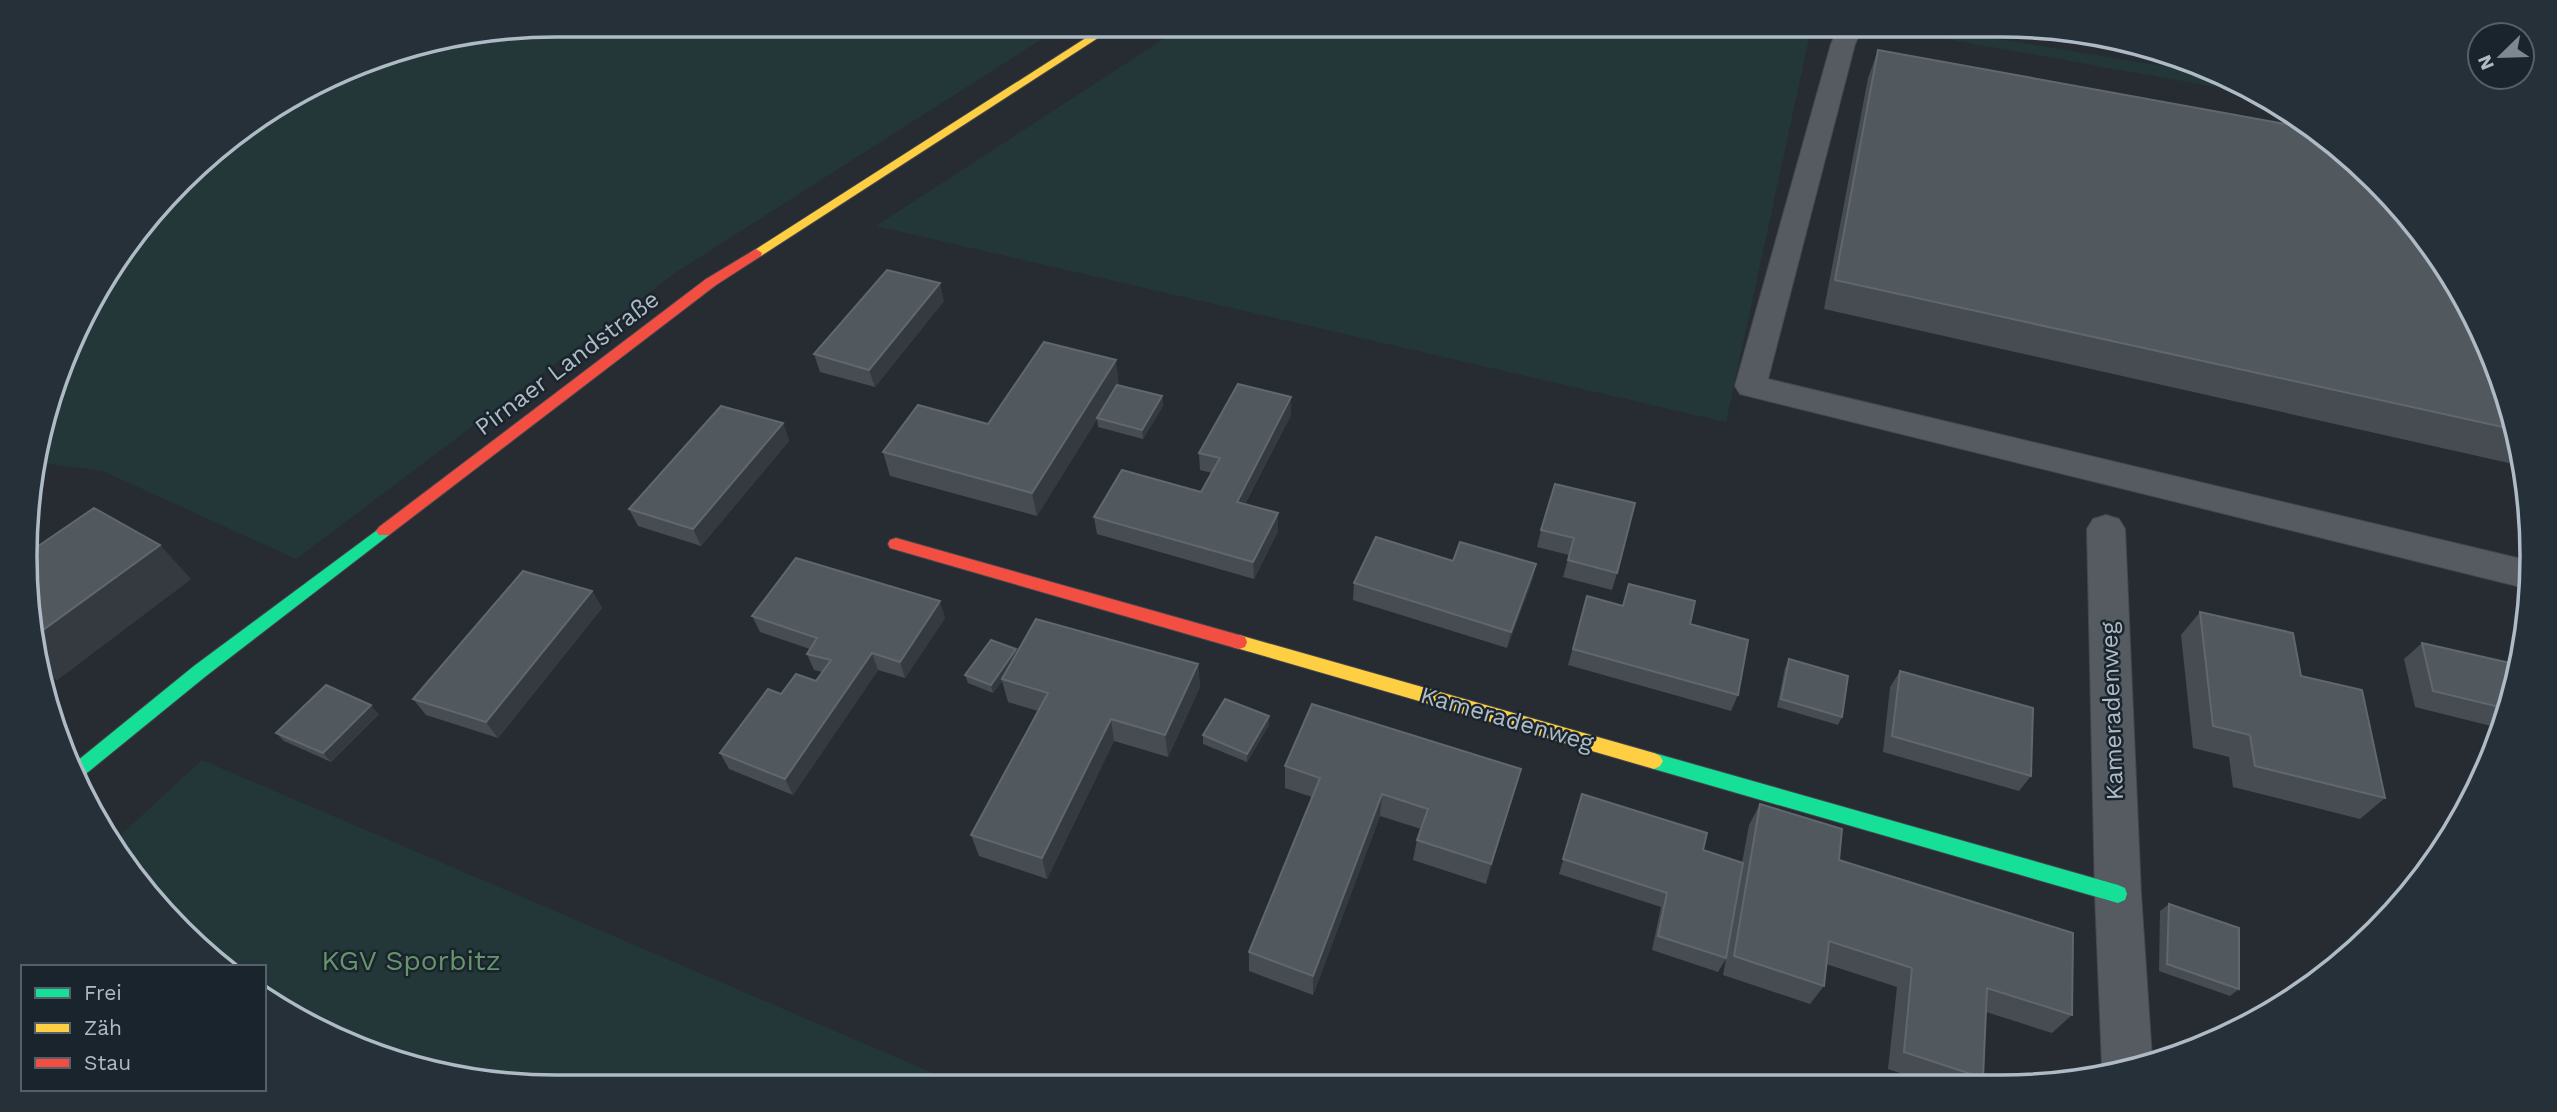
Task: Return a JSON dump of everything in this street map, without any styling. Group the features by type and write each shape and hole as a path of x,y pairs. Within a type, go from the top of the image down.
{"street":[{"name":"Pirnaer Landstraße","path":"82,768 200,671 710,282 1093,37"},
{"name":"Kameradenweg","path":"2106,529 2118,894 2127,1060"},
{"name":"Kameradenweg","path":"896,544 2118,894"}],"lane":[{"path":"1855,39 1751,386 2520,572"}],"green space":[{"path":"1045,37 678,271 296,559 103,471 45,463 64,389 90,326 106,296 144,240 189,189 240,144 296,106 326,90 389,64 422,54 488,41 522,38"},
{"path":"1167,37 1809,37 1726,422 876,226"},
{"path":"1935,37 1985,37 2181,69 2230,89"},
{"name":"KGV Sporbitz","path":"202,760 937,1075 522,1074 488,1071 422,1058 357,1036 296,1006 266,987 266,965 236,965 189,923 166,898 119,836"}],"building":[{"path":"1878,50 2290,125 2317,144 2368,189 2413,240 2433,268 2451,296 2481,357 2504,427 1835,280"},
{"path":"887,270 940,283 869,370 814,354"},
{"path":"1044,342 1116,360 1032,493 883,452 918,405 988,424"},
{"path":"1238,384 1291,397 1237,502 1278,513 1253,562 1094,517 1122,470 1201,492 1220,458 1199,453"},
{"path":"1117,385 1162,396 1142,430 1097,418"},
{"path":"721,406 783,423 693,529 629,509"},
{"path":"1555,484 1635,503 1617,573 1568,560 1574,538 1541,530"},
{"path":"94,508 160,545 42,631 37,547"},
{"path":"1376,537 1453,561 1460,542 1536,564 1511,632 1354,583"},
{"path":"796,558 940,601 900,662 872,653 785,779 720,753 768,689 781,694 796,674 816,681 831,660 807,654 817,638 752,616"},
{"path":"523,571 592,591 486,722 413,699"},
{"path":"1629,584 1695,601 1690,624 1748,640 1738,695 1573,649 1587,596 1623,606"},
{"path":"2200,612 2293,633 2301,676 2362,690 2385,798 2255,766 2250,735 2213,726"},
{"path":"1036,619 1198,664 1165,735 1111,719 1042,858 971,835 1048,693 1002,679"},
{"path":"991,640 1016,649 991,685 965,675"},
{"path":"2422,643 2509,663 2498,707 2433,691"},
{"path":"1789,659 1848,676 1842,717 1781,699"},
{"path":"1900,671 2033,708 2031,776 1892,736"},
{"path":"326,685 371,705 323,753 276,733"},
{"path":"1225,699 1269,716 1247,754 1203,735"},
{"path":"1312,704 1521,769 1491,864 1417,840 1428,809 1382,794 1313,976 1249,952 1320,778 1285,766"},
{"path":"1582,794 1707,833 1703,850 1743,863 1726,958 1658,936 1667,893 1563,859"},
{"path":"1760,804 1842,829 1839,860 2073,933 2072,1015 1987,988 1983,1075 1974,1075 1904,1052 1912,968 1829,941 1824,986 1734,956"},
{"path":"2169,904 2239,928 2239,989 2167,964"}],"traffic: fast":[{"path":"82,768 200,671 384,531"},
{"path":"1654,761 2118,894"}],"traffic: slow":[{"path":"756,253 1094,37"},
{"path":"1239,642 1654,761"}],"traffic: jam":[{"path":"384,531 711,282 756,253"},
{"path":"896,544 1239,642"}]}
